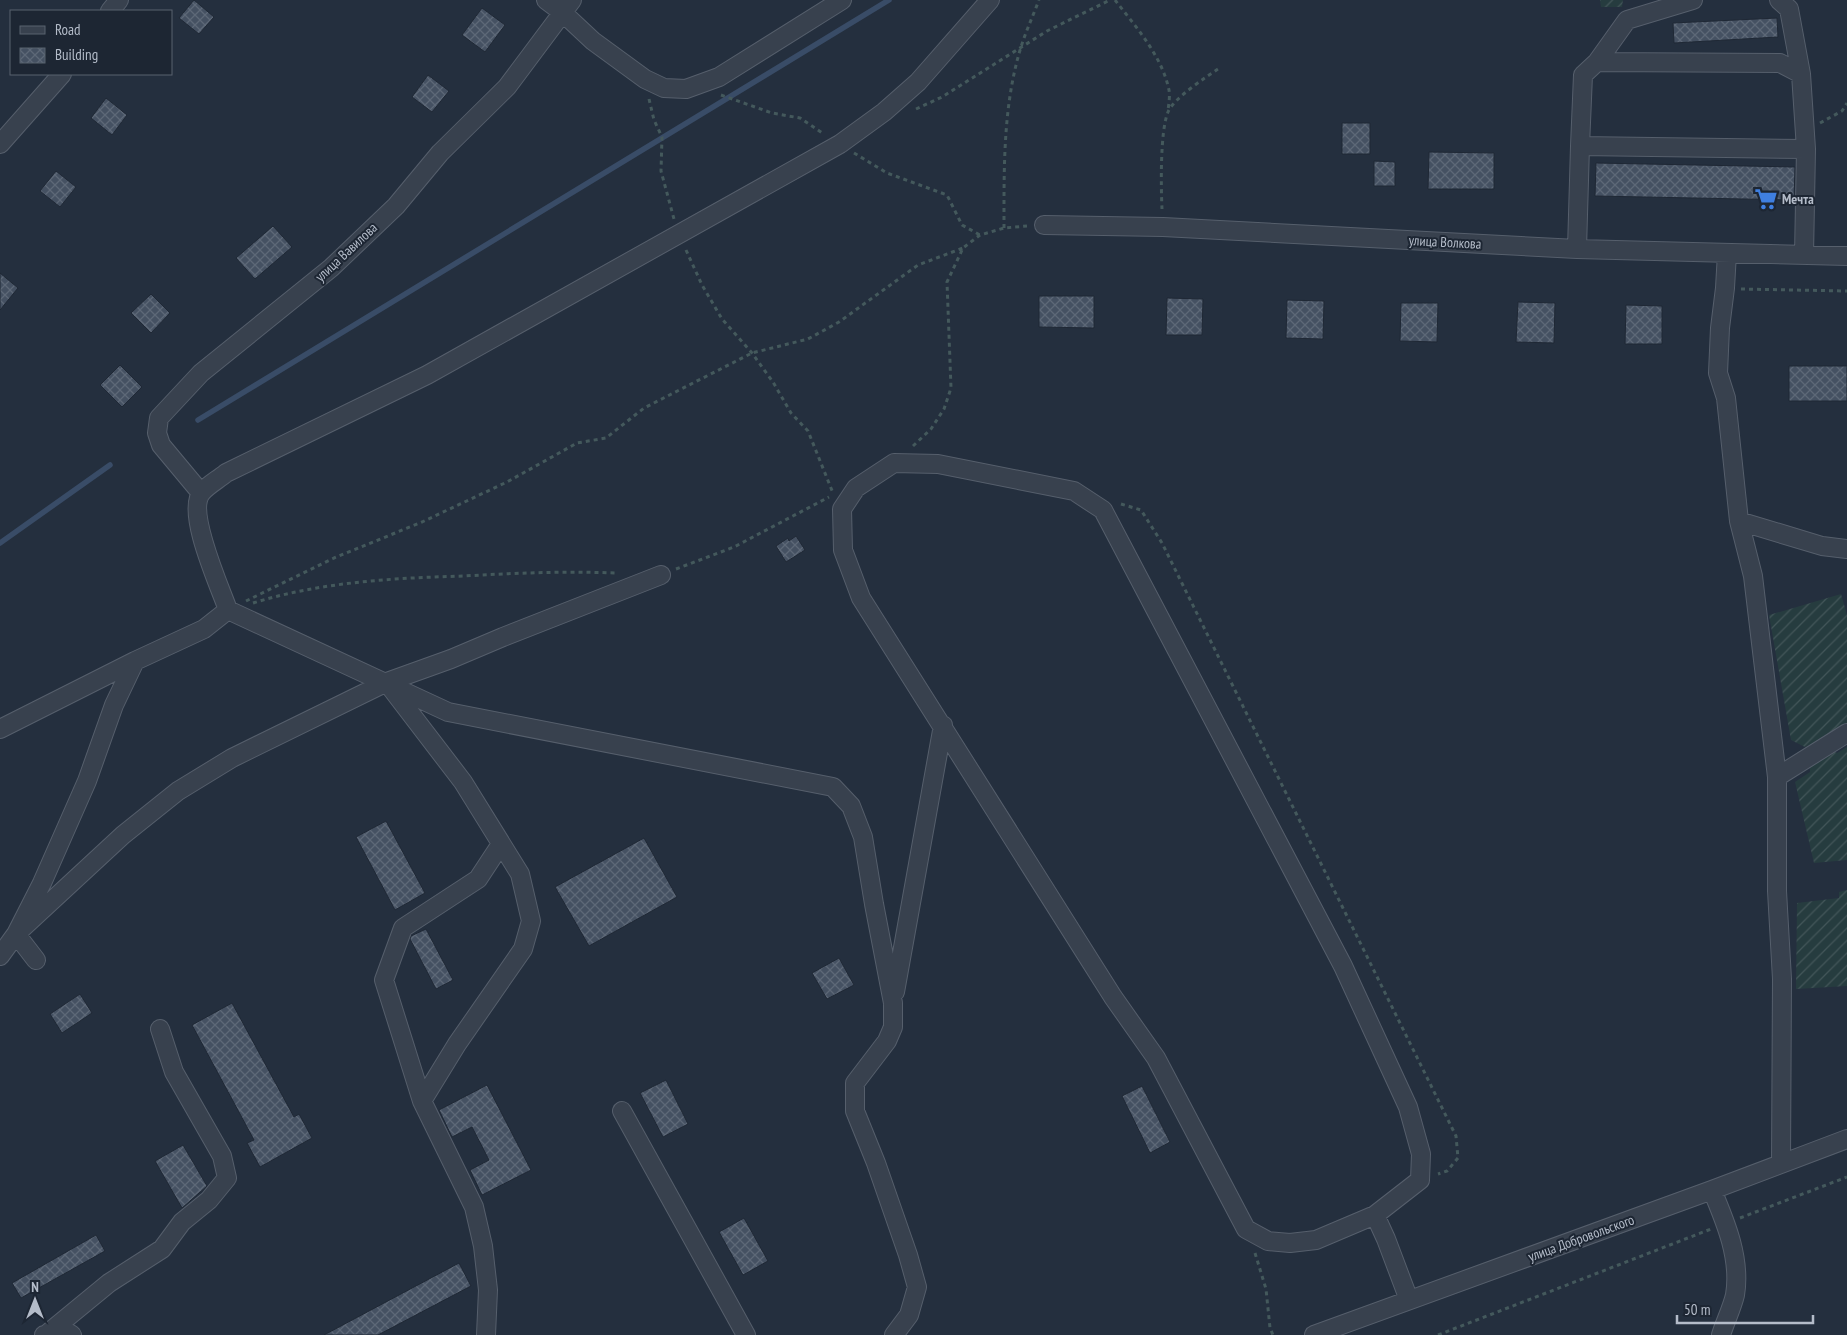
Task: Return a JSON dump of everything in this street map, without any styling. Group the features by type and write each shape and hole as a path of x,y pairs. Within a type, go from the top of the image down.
{"street":[{"path":"111,10 119,0"},
{"path":"546,0 567,6 593,41 645,79 664,88 686,89 719,77 842,0"},
{"path":"894,1335 910,1315 917,1287 908,1255 876,1163 855,1111 855,1083 890,1034 893,1027 893,1003 863,836 852,806 833,787 448,712 387,682 228,610 201,537 196,508 201,493 226,473 427,375 840,144 884,112 918,82 990,0"},
{"path":"1577,250 1584,75 1597,62 1627,20 1693,0"},
{"path":"1780,0 1788,9 1801,74 1806,131 1804,255"},
{"name":"улица Вавилова","path":"201,493 161,445 157,433 159,418 202,373 331,268 396,206 440,153 507,87 567,6"},
{"path":"1597,62 1780,63 1801,74"},
{"path":"0,144 61,75"},
{"path":"1580,146 1806,149"},
{"name":"улица Волкова","path":"1044,225 1162,227 1577,250 1847,256"},
{"path":"1726,253 1726,288 1720,328 1718,373 1726,398 1739,521 1752,576 1777,777 1777,891 1782,979 1781,1164"},
{"path":"894,463 938,464 1074,491 1103,510 1343,966 1408,1107 1421,1154 1420,1180 1375,1215 1316,1240 1268,1241 1246,1229 1156,1058 1113,997 862,598 843,550 842,509 856,488 894,463"},
{"path":"1739,521 1822,546 1847,549"},
{"path":"16,934 123,835 178,791 232,758 387,682 451,659 661,575"},
{"path":"0,729 204,628 228,610"},
{"path":"0,956 16,934 42,883 87,782 114,705 135,661"},
{"path":"387,682 463,782 520,874 531,921 523,950 456,1044 422,1102"},
{"path":"893,1003 943,725"},
{"path":"1777,777 1847,733"},
{"path":"486,1335 488,1290 483,1246 474,1206 422,1102 384,980 403,928 478,879 501,844"},
{"path":"16,934 36,960"},
{"path":"45,1334 108,1283 162,1249 182,1222 209,1200 227,1178 222,1156 174,1072 160,1029"},
{"path":"622,1112 746,1335"},
{"name":"улица Добровольского","path":"1314,1335 1847,1139"},
{"path":"1712,1190 1726,1224 1736,1260 1735,1295 1721,1335"},
{"path":"1375,1215 1409,1300"},
{"path":"45,1334 69,1333 72,1335"}],"path":[{"path":"1004,228 1004,155 1008,109 1021,48 1039,0"},
{"path":"908,112 942,97 1047,31 1110,0"},
{"path":"1116,0 1155,55 1164,73 1170,92 1163,154 1162,227"},
{"path":"1168,110 1194,84 1218,69"},
{"path":"645,79 654,120 662,137 661,171 669,206 679,235 702,285 722,319 752,353 773,382 791,413 808,430 833,494"},
{"path":"1806,131 1842,111 1847,103"},
{"path":"228,610 334,558 422,522 507,482 577,443 606,438 644,408 752,353 808,339 839,322 918,265 963,248 980,235 1004,228 1044,225"},
{"path":"894,463 931,429 944,409 951,388 947,282 963,248"},
{"path":"1726,288 1847,291"},
{"path":"661,575 734,547 842,490"},
{"path":"1112,502 1141,510 1162,543 1456,1136 1458,1158 1447,1171 1420,1180"},
{"path":"228,610 282,594 382,579 565,571 623,573"},
{"path":"1438,1335 1847,1177"},
{"path":"1246,1229 1264,1283 1270,1328 1273,1335"}],"green space":[{"path":"1600,0 1623,0 1622,7 1601,7"},
{"path":"1841,594 1847,615 1847,726 1837,733 1805,747 1791,740 1769,615"},
{"path":"1847,747 1847,860 1814,863 1795,782 1810,772 1810,767 1833,751 1837,753"},
{"path":"1847,890 1847,986 1796,989 1797,903 1839,898 1839,892"}],"building":[{"path":"194,0 214,17 199,34 179,18"},
{"path":"482,8 505,25 485,52 462,35"},
{"path":"1777,18 1778,37 1674,43 1673,23"},
{"path":"428,75 449,91 432,112 412,97"},
{"path":"106,98 127,115 112,135 91,118"},
{"path":"1342,123 1370,123 1370,154 1342,154"},
{"path":"1429,152 1494,153 1494,189 1428,189"},
{"path":"1374,161 1395,162 1395,186 1374,186"},
{"path":"1596,163 1795,167 1794,200 1595,196"},
{"path":"56,171 76,187 60,207 40,191"},
{"path":"273,226 292,247 255,279 236,258"},
{"path":"0,273 18,288 0,310"},
{"path":"151,294 170,313 151,333 131,313"},
{"path":"1039,296 1094,296 1094,328 1039,327"},
{"path":"1167,298 1203,299 1202,335 1166,335"},
{"path":"1287,300 1324,301 1323,339 1286,338"},
{"path":"1518,302 1555,303 1554,343 1516,342"},
{"path":"1401,303 1438,303 1437,342 1400,341"},
{"path":"1626,305 1662,306 1662,344 1625,344"},
{"path":"120,365 142,387 122,407 100,385"},
{"path":"1789,366 1847,366 1847,401 1789,401"},
{"path":"796,536 805,550 786,562 776,546 788,538 789,541"},
{"path":"386,821 425,893 395,910 356,837"},
{"path":"644,838 677,897 589,946 555,887"},
{"path":"426,929 453,980 436,989 410,939 411,936"},
{"path":"839,958 854,985 827,999 812,973"},
{"path":"80,994 92,1013 62,1033 50,1014"},
{"path":"232,1003 294,1117 299,1114 312,1138 260,1167 247,1143 254,1140 192,1025"},
{"path":"666,1080 688,1124 663,1137 640,1093"},
{"path":"487,1085 531,1170 482,1195 470,1170 489,1160 472,1127 452,1137 439,1110"},
{"path":"1142,1086 1170,1142 1150,1153 1122,1096"},
{"path":"183,1145 207,1186 182,1208 155,1161"},
{"path":"744,1218 768,1261 743,1275 719,1232"},
{"path":"96,1235 105,1251 21,1298 12,1283"},
{"path":"459,1263 471,1286 378,1335 324,1335"}],"waterway":[{"path":"198,420 889,0"},
{"path":"0,543 110,465"}],"place":[{"name":"Мечта","path":"1766,199"}]}
